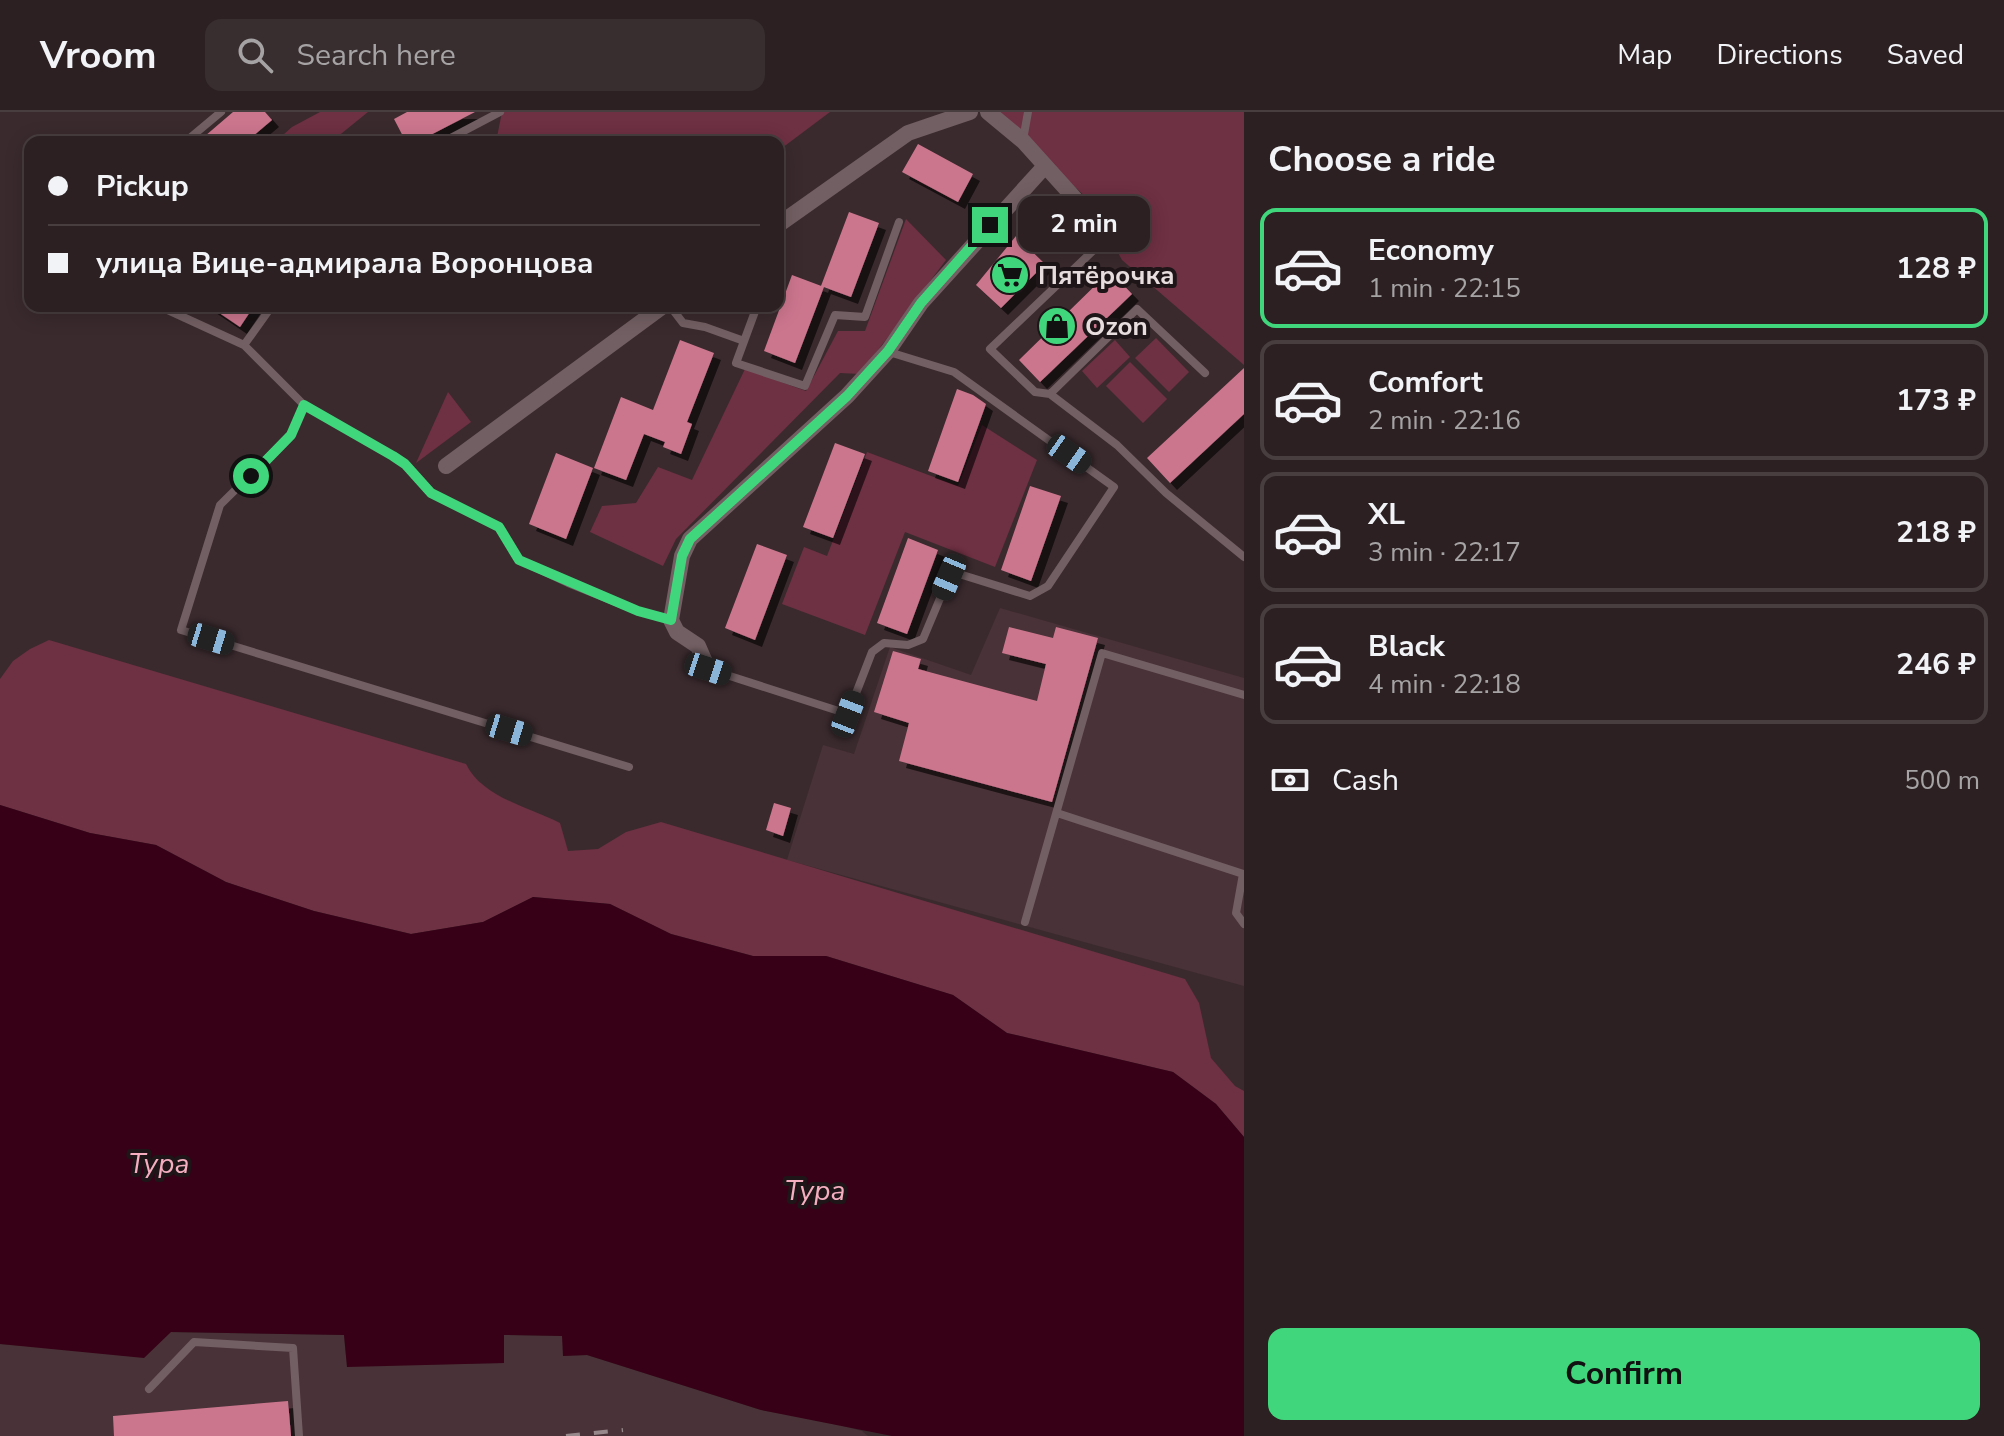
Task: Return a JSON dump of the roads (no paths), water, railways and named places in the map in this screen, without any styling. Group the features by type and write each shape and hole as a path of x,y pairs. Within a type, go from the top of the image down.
{"street":[{"path":"784,221 908,133 970,112"},
{"path":"988,112 1023,141 1096,222"},
{"path":"708,669 698,646 677,632 671,620 682,556 690,539 847,396 888,351 921,303 1045,166"},
{"path":"446,466 655,312"}],"lane":[{"path":"192,136 221,112"},
{"path":"454,136 500,112"},
{"path":"1023,141 1028,112"},
{"path":"755,312 736,363 805,386 835,315 865,317 899,222"},
{"path":"1096,222 1101,236 1099,245 990,349 1035,392 1050,394 1117,445 1166,493 1244,557"},
{"path":"1050,394 1137,309 1205,373"},
{"path":"172,312 244,345 304,405 405,464 431,493 499,527 519,560 638,611 671,620"},
{"path":"244,345 268,312"},
{"path":"675,312 683,323 744,341"},
{"path":"708,669 848,714 872,652 884,643 908,645 923,639 949,577 956,573 1030,596 1048,586 1114,487 954,372 888,351"},
{"path":"304,405 291,435 220,505 181,630 629,767"},
{"path":"1025,922 1102,653 1244,695"},
{"path":"1057,813 1243,874 1236,913 1244,924"},
{"path":"149,1389 194,1342 293,1348 299,1436"}],"water":[{"name":"Тура","path":"0,805 90,833 156,845 226,882 314,911 411,934 483,922 533,897 610,904 671,934 753,956 826,956 953,995 1007,1033 1173,1072 1216,1104 1244,1137 1244,1436 892,1436 761,1410 587,1355 563,1356 562,1336 504,1335 504,1363 347,1367 344,1335 171,1332 144,1358 0,1344"}],"railway":[{"path":"566,1436 623,1430"}],"place":[{"name":"Пятёрочка","path":"1010,275"},
{"name":"Ozon","path":"1057,326"}]}
